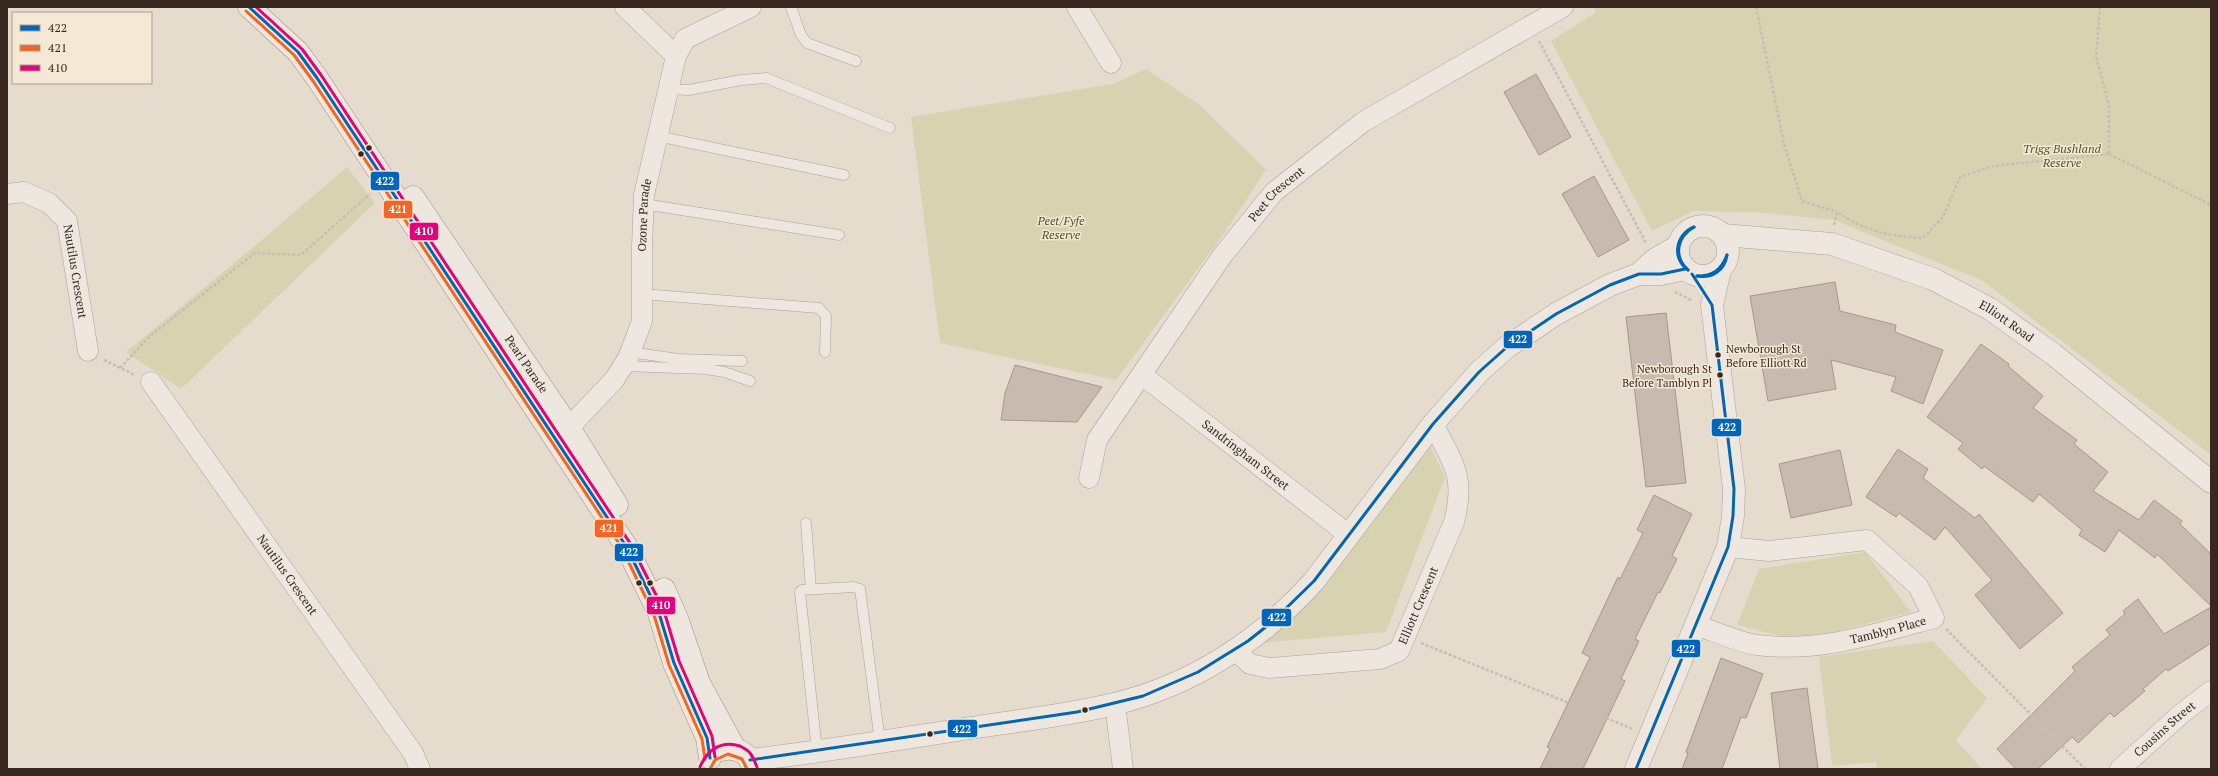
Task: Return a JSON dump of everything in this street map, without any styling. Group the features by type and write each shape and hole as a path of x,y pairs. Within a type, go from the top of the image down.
{"street":[{"name":"Pearl Parade","path":"249,7 298,52 385,181 471,315 563,434 638,538 658,574 678,621 699,683 746,759"},
{"name":"Pearl Parade","path":"272,7 316,53 563,434 626,546 659,612 674,663 703,725 707,738 708,763"},
{"path":"625,7 676,56"},
{"name":"Ozone Parade","path":"563,434 614,380 627,359 642,321 644,204 657,136 676,56 685,39 751,7"},
{"path":"1077,7 1111,63"},
{"name":"Peet Crescent","path":"1089,478 1096,440 1142,375 1222,256 1274,192 1363,122 1563,7"},
{"name":"Nautilus Crescent","path":"15,193 49,203 67,221 88,350"},
{"name":"Elliott Road","path":"746,759 807,753 1115,704 1185,678 1236,651 1293,604 1349,535 1433,424 1479,372 1507,347 1556,314 1610,285 1651,270 1678,246 1681,238 1687,231 1699,226 1708,226 1723,235 1832,244 1933,279 1990,309 2053,354 2211,482"},
{"path":"1636,769 1728,547 1733,516 1734,489 1712,305 1728,246 1723,235"},
{"name":"Elliott Road","path":"1651,270 1689,271 1709,276 1763,238"},
{"path":"1678,246 1680,262 1689,271 1712,305"},
{"name":"Sandringham Street","path":"1142,375 1349,535"},
{"name":"Nautilus Crescent","path":"151,382 413,753 420,769"},
{"name":"Elliott Crescent","path":"1236,651 1250,664 1269,668 1380,659 1399,651 1454,522 1460,500 1459,482 1453,464 1433,424"},
{"name":"Tamblyn Place","path":"1696,625 1756,645 1802,648 1858,639 1934,618 1918,586 1867,540 1769,551 1728,547"},
{"name":"Cousins Street","path":"2120,769 2181,714 2211,691"},
{"path":"1115,704 1123,769"},
{"name":"Pearl Parade","path":"708,763 722,750 746,759"},
{"name":"Elliott Road","path":"772,769 807,753"}],"lane":[{"path":"791,7 801,35 807,43 856,61"},
{"path":"668,89 689,90 741,80 766,78 890,128"},
{"path":"657,136 844,175"},
{"path":"644,204 839,235"},
{"path":"642,294 819,308 826,316 827,323 825,352"},
{"path":"627,359 742,361"},
{"path":"627,359 724,372 750,381"},
{"path":"806,523 811,589"},
{"path":"807,753 800,592 811,589 853,587 860,589 880,742"}],"path":[{"path":"1756,7 1784,144 1802,201 1838,212 1858,226 1894,237 1924,238 1943,218 1960,177 1993,166 2109,154 2211,205"},
{"path":"2100,7 2096,57 2109,105 2109,154"},
{"path":"1530,27 1642,234 1651,270 1667,287 1687,300 1712,305"},
{"path":"120,368 150,336 254,253 301,256 385,181"},
{"path":"1832,244 1834,220 1838,212"},
{"path":"88,350 120,368 151,382"},
{"path":"1934,618 2085,769"},
{"path":"1405,636 1650,736"}],"green space":[{"name":"Trigg Bushland Reserve","path":"1595,7 2211,7 2211,455 1983,281 1834,220 1754,212 1693,211 1652,231 1551,41 1595,13"},
{"name":"Peet/Fyfe Reserve","path":"1146,69 1200,105 1266,170 1225,232 1116,380 940,343 911,117 1113,84"},
{"path":"347,167 375,203 181,389 126,352 250,250"},
{"path":"1428,442 1445,477 1386,632 1259,643 1318,594 1359,533"},
{"path":"1865,552 1911,612 1800,641 1737,625 1759,569"},
{"path":"1933,641 1987,698 1956,740 1982,769 1877,769 1876,762 1832,766 1819,657"}],"building":[{"path":"1536,74 1571,137 1539,155 1504,92"},
{"path":"1594,176 1629,240 1598,257 1562,194"},
{"path":"1835,282 1840,311 1896,325 1895,332 1943,350 1923,404 1891,391 1896,377 1831,360 1836,389 1768,401 1750,296"},
{"path":"1666,313 1686,483 1646,487 1626,317"},
{"path":"1981,344 2009,364 2008,366 2043,396 2033,408 2077,440 2074,444 2108,472 2093,491 2139,520 2154,500 2182,521 2180,524 2211,554 2211,606 2157,554 2155,558 2119,530 2105,552 2079,535 2082,530 2039,494 2033,502 1984,466 1982,469 1958,449 1963,443 1927,417"},
{"path":"1015,365 1102,387 1077,422 1001,420 1005,393"},
{"path":"1898,449 1928,469 1923,478 1975,518 1979,514 2063,613 2020,649 1975,595 1992,580 1945,527 1935,540 1899,513 1896,517 1866,497"},
{"path":"1840,450 1852,505 1791,518 1779,464"},
{"path":"1654,495 1692,514 1672,556 1677,559 1660,593 1658,592 1635,639 1639,641 1621,679 1625,681 1583,769 1540,769 1550,748 1547,747 1590,657 1582,653 1618,577 1620,579 1643,533 1637,530"},
{"path":"2138,599 2164,634 2211,607 2211,643 2168,671 2166,669 2143,689 2145,691 2114,717 2110,713 2078,743 2072,737 2038,769 2016,769 1997,749 2075,671 2072,667 2110,635 2106,630 2125,614 2123,611"},
{"path":"1721,658 1763,674 1746,718 1741,717 1722,769 1682,769 1688,753 1686,752"},
{"path":"1807,688 1818,769 1780,769 1771,693"}],"transit line":[{"name":"422","path":"249,7 298,52 317,78 626,546 659,613 674,663 707,738 710,758"},
{"name":"410","path":"256,7 302,49 321,75 630,543 664,611 679,661 712,736 715,757"},
{"name":"421","path":"246,11 294,55 313,81 622,548 654,615 669,665 702,739 705,759"},
{"name":"422","path":"1688,270 1679,259 1678,247 1683,235 1694,227"},
{"name":"422","path":"1688,270 1680,259 1679,247 1684,236 1694,227"},
{"name":"422","path":"1697,276 1708,275 1716,271 1722,265 1727,255"},
{"name":"422","path":"1697,276 1703,277 1713,275 1724,265 1727,255"},
{"name":"422","path":"750,760 1077,712 1143,696 1198,672 1248,641 1272,622 1314,581 1433,424 1479,372 1507,347 1556,314 1610,285 1639,274 1661,274 1685,269"},
{"name":"422","path":"1636,769 1728,547 1733,516 1734,489 1712,305 1692,274"},
{"name":"410","path":"700,767 711,751 727,744 740,746 748,751 757,767"},
{"name":"421","path":"710,769 715,760 728,754 742,759 747,769"}],"place":[{"name":"Newborough St Before Elliott Rd","path":"1718,355"},
{"name":"Newborough St Before Tamblyn Pl","path":"1720,375"}]}
